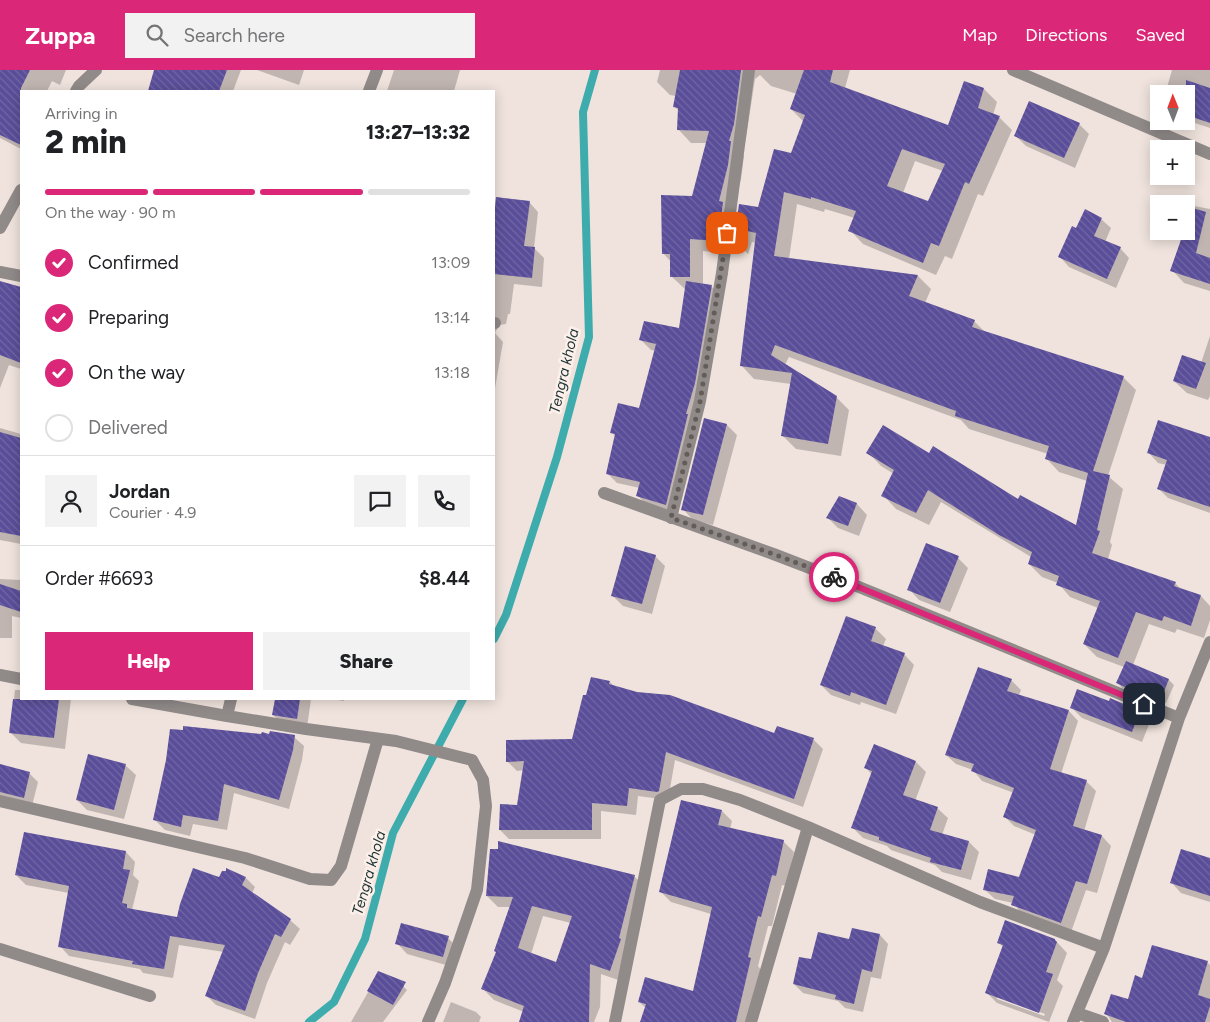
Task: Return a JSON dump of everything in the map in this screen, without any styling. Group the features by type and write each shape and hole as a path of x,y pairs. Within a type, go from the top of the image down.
{"street":[{"path":"77,90 96,70"},
{"path":"369,90 376,70"},
{"path":"671,518 700,402 722,273 750,70"},
{"path":"1013,70 1210,154"},
{"path":"0,228 20,192"},
{"path":"0,272 20,276"},
{"path":"604,493 859,587 1179,718"},
{"path":"1103,1022 1075,1018 1104,948 1179,718 1210,642"},
{"path":"0,676 20,679"},
{"path":"138,700 306,729 396,741 472,760 483,780 486,806 477,890 445,983 428,1022"},
{"path":"227,716 231,700"},
{"path":"0,801 245,858 310,879 331,880 341,866 378,738"},
{"path":"615,1022 660,800 681,788 703,789 740,800 808,827 980,902 1104,948"},
{"path":"750,1022 808,827"},
{"path":"0,950 150,996"}],"building":[{"path":"0,70 30,70 20,90 20,145 0,135"},
{"path":"154,70 227,70 219,90 148,90"},
{"path":"680,70 741,70 734,124 729,141 731,141 728,165 719,201 723,202 718,241 690,239 690,277 670,277 670,254 662,254 661,195 692,196 709,131 677,130 678,108 673,107"},
{"path":"804,70 833,70 830,82 948,125 964,81 984,88 978,108 1000,116 969,184 965,182 939,246 931,243 923,263 848,231 856,211 811,197 811,199 784,192 774,256 918,275 909,296 975,320 972,327 1124,376 1093,471 1110,475 1097,530 1100,531 1092,553 1176,582 1174,586 1201,595 1191,626 1164,616 1162,621 1136,612 1118,658 1083,644 1100,601 1056,585 1059,576 1028,564 1032,552 999,535 928,490 916,513 881,496 894,470 866,453 883,425 929,453 933,446 1018,499 1020,495 1076,525 1088,473 1045,459 1049,446 955,416 956,411 775,345 771,355 837,396 828,444 781,436 792,373 740,366 756,233 739,229 734,243 739,204 758,207 774,149 791,153 805,115 790,109","holes":["902,149 945,164 928,201 887,186"]},
{"path":"1186,80 1210,88 1210,123 1195,118 1195,85 1186,85"},
{"path":"1029,101 1080,123 1064,158 1014,136"},
{"path":"496,197 530,201 524,246 535,247 532,278 495,274"},
{"path":"1085,209 1102,218 1094,236 1121,247 1107,279 1058,257 1072,226 1076,228"},
{"path":"1195,209 1206,212 1196,253 1210,258 1210,284 1170,271 1181,240 1195,240"},
{"path":"0,281 20,287 20,363 0,355"},
{"path":"686,281 712,285 695,383 686,414 688,414 666,505 636,496 640,482 606,474 615,434 610,433 618,403 639,408 656,344 639,340 644,321 679,328"},
{"path":"1182,355 1206,363 1196,389 1173,381"},
{"path":"704,418 727,424 703,515 681,510"},
{"path":"1158,420 1210,437 1210,507 1157,489 1167,460 1147,453"},
{"path":"0,432 20,438 20,536 0,532"},
{"path":"839,496 857,503 848,526 826,518"},
{"path":"926,543 959,556 940,603 907,590"},
{"path":"625,546 656,555 642,604 611,596"},
{"path":"0,584 20,591 20,612 0,605"},
{"path":"846,616 876,627 871,641 905,653 886,705 851,692 850,696 820,685"},
{"path":"1126,661 1169,679 1161,699 1147,694 1146,696 1116,683"},
{"path":"978,667 1012,679 1007,691 1069,710 1050,769 1087,780 1073,826 1102,835 1087,884 1076,881 1061,923 1011,905 1014,896 983,890 988,869 1019,877 1036,830 1003,817 1014,788 971,771 974,764 945,755"},
{"path":"591,677 610,681 609,684 637,692 670,695 774,733 777,726 814,738 794,799 666,752 659,791 629,788 627,806 592,803 592,830 499,830 500,804 517,805 524,761 506,762 506,740 572,739 583,695 586,695"},
{"path":"1077,689 1109,701 1110,698 1140,711 1132,732 1070,708"},
{"path":"13,699 59,700 54,738 9,733"},
{"path":"275,700 300,700 297,719 272,715"},
{"path":"183,726 261,734 262,732 269,734 270,731 295,735 293,750 279,800 224,784 218,821 183,815 181,827 153,820 166,760 170,729 183,730"},
{"path":"874,744 916,761 903,795 938,807 930,830 969,841 961,870 930,862 931,858 851,828 872,771 864,768"},
{"path":"88,754 126,764 114,810 76,800"},
{"path":"0,764 30,772 24,798 0,792"},
{"path":"681,800 722,810 718,825 784,840 776,876 772,875 761,917 758,916 748,957 751,958 736,1022 640,1022 646,1004 638,1002 645,977 693,991 712,907 659,892"},
{"path":"24,832 126,851 123,869 130,870 122,903 127,904 127,908 177,917 193,868 219,877 222,871 226,871 226,868 246,877 242,885 291,919 281,937 275,934 258,973 245,1011 205,996 225,945 170,936 164,969 132,964 133,961 58,947 69,886 15,875"},
{"path":"498,841 635,875 619,938 621,939 610,971 590,964 589,1022 519,1022 524,1006 481,989 496,952 494,951 513,897 486,896 490,849 498,849","holes":["532,906 572,916 556,962 518,948"]},
{"path":"1181,849 1210,858 1210,896 1170,883"},
{"path":"1005,920 1055,939 1057,942 1046,972 1053,974 1039,1013 985,993 1003,945 997,943"},
{"path":"401,923 449,936 443,957 395,944"},
{"path":"852,928 880,934 872,972 862,969 854,1004 835,999 836,995 793,984 799,957 811,959 818,932 849,939"},
{"path":"1152,945 1208,961 1198,995 1210,999 1205,1022 1126,1022 1104,1014 1111,994 1128,999 1135,975 1142,978"},
{"path":"378,971 406,982 393,1005 367,991"}],"waterway":[{"name":"Tengra khola","path":"495,637 506,615 557,457 589,337 583,112 595,70"},
{"name":"Tengra khola","path":"309,1022 334,1002 365,939 393,833 462,700"}],"way so far":[{"path":"727,233 700,402 671,518 834,577"}],"route":[{"path":"834,577 1144,704"}]}
